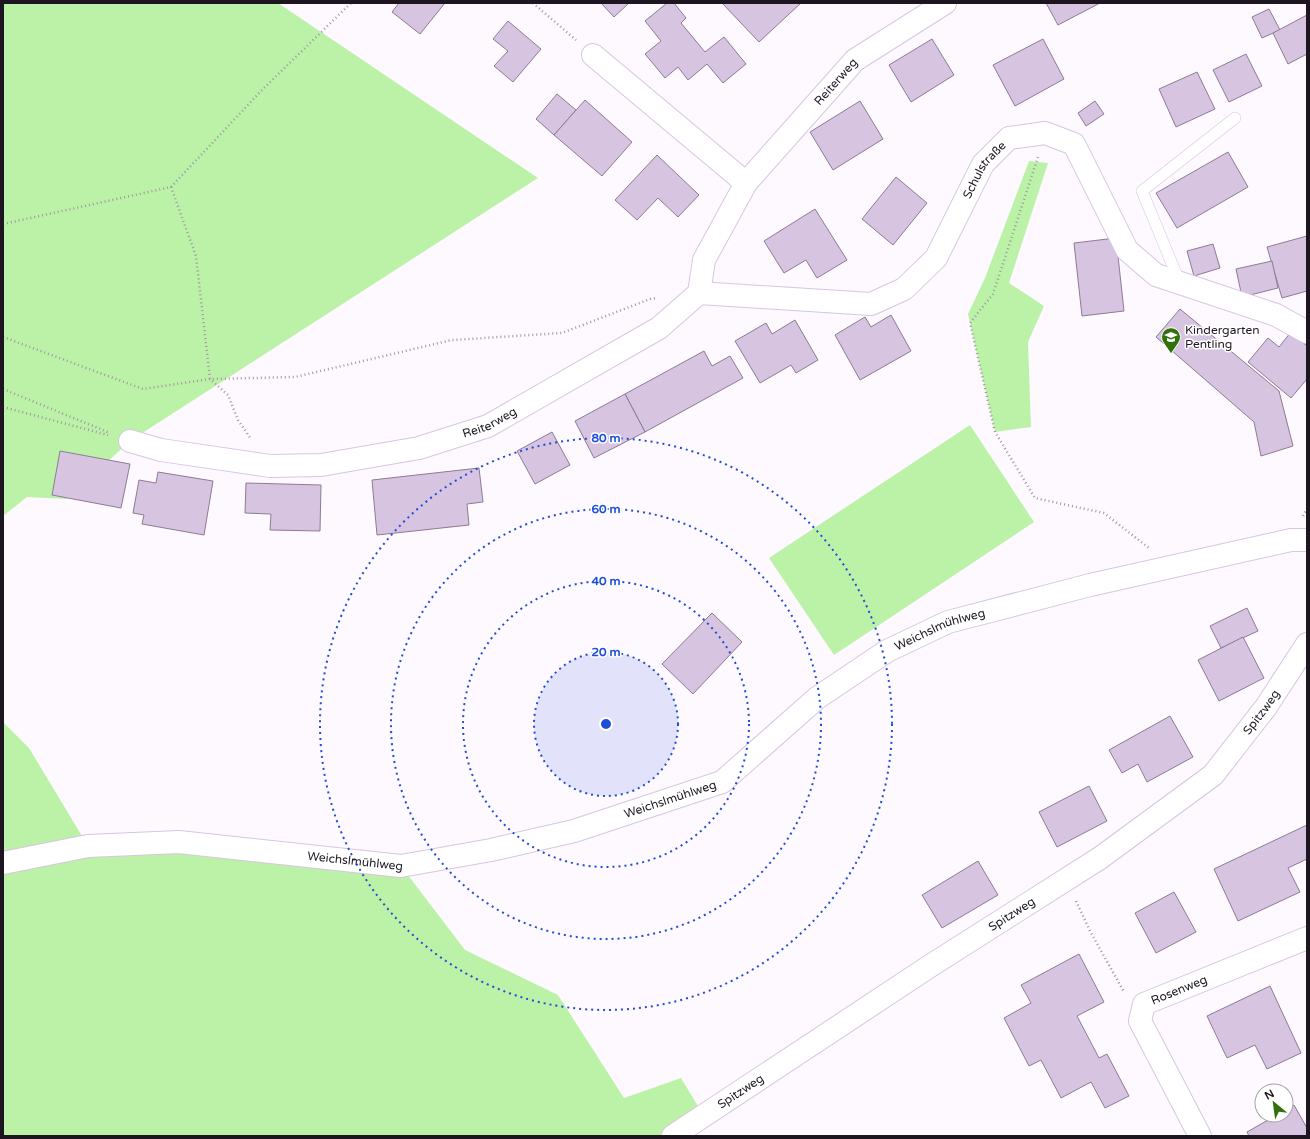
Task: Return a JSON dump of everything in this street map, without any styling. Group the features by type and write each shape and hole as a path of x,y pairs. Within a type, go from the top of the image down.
{"street":[{"name":"Reiterweg","path":"130,441 160,450 270,466 320,465 419,448 488,426 659,328 699,293 704,260 746,183 855,60 945,3"},
{"path":"593,55 746,183"},
{"name":"Schulstraße","path":"699,293 871,304 904,289 936,258 983,164 1009,138 1045,134 1074,144 1127,250 1156,275 1276,315 1307,332"},
{"name":"Weichslmühlweg","path":"3,863 88,846 179,842 401,866 491,850 574,831 722,782 817,698 887,651 948,622 1090,585 1172,566 1291,540 1307,540"},
{"name":"Spitzweg","path":"673,1136 930,966 1100,858 1213,775 1266,707 1307,644"},
{"name":"Rosenweg","path":"1140,1021 1144,1004 1307,938"},
{"path":"1140,1021 1200,1136"}],"lane":[{"path":"1180,283 1142,191 1235,118"}],"path":[{"path":"3,224 171,187 261,91 351,3"},
{"path":"533,3 593,55"},
{"path":"1045,134 993,294 970,323 995,432 1036,498 1104,513 1172,566"},
{"path":"171,187 196,256 210,379 228,395 238,420 270,466"},
{"path":"3,336 143,389 210,379 295,377 452,340 562,333 650,299 664,298"},
{"path":"3,389 130,441"},
{"path":"3,407 130,441"},
{"path":"1066,879 1090,932 1140,1021"}],"green space":[{"path":"3,3 278,3 538,178 130,441 67,499 27,497 3,516"},
{"path":"1029,161 1048,163 1009,283 1044,306 1028,342 1031,427 995,432 968,314 985,278"},
{"path":"970,425 1034,522 834,655 769,558"},
{"path":"3,722 29,748 88,846 401,866 465,950 558,995 624,1098 681,1078 704,1116 673,1136 3,1136"}],"building":[{"path":"399,3 445,3 420,34 392,12"},
{"path":"601,3 629,3 614,17"},
{"path":"667,3 674,3 686,18 681,23 705,52 724,37 746,64 723,83 707,64 688,80 678,67 665,78 645,54 661,41 645,21"},
{"path":"722,3 801,3 759,42"},
{"path":"1046,3 1100,3 1058,25"},
{"path":"1269,9 1280,30 1262,38 1252,17"},
{"path":"1307,15 1307,54 1288,64 1273,33"},
{"path":"508,21 541,49 513,82 494,66 508,51 493,39"},
{"path":"932,39 954,75 911,102 889,65"},
{"path":"1043,39 1064,79 1015,106 993,65"},
{"path":"1246,54 1262,86 1229,102 1213,70"},
{"path":"1197,72 1215,109 1176,127 1159,89"},
{"path":"557,94 576,110 554,135 536,119"},
{"path":"585,100 632,142 602,176 554,135"},
{"path":"860,101 883,139 833,170 810,132"},
{"path":"1095,101 1104,114 1086,126 1078,113"},
{"path":"1228,152 1248,187 1177,228 1156,193"},
{"path":"657,155 699,195 678,217 658,198 637,220 615,200"},
{"path":"896,177 927,203 893,245 862,219"},
{"path":"815,209 847,260 817,278 806,260 784,273 764,241"},
{"path":"1307,236 1307,291 1282,298 1267,247"},
{"path":"1116,238 1124,311 1082,316 1074,243"},
{"path":"1213,244 1220,268 1194,276 1187,251"},
{"path":"1272,261 1278,288 1242,297 1236,269"},
{"path":"1180,309 1279,391 1293,446 1261,456 1254,422 1156,337"},
{"path":"891,315 911,351 860,380 835,335 865,317 871,327"},
{"path":"795,320 818,360 796,373 791,365 760,383 735,341 766,323 772,334"},
{"path":"1291,332 1307,346 1307,379 1291,398 1248,362 1268,338 1279,347"},
{"path":"704,351 712,366 730,356 743,378 645,432 625,394"},
{"path":"625,394 645,432 594,458 575,421"},
{"path":"552,432 570,465 535,484 517,451"},
{"path":"60,451 130,464 121,508 52,495"},
{"path":"479,468 483,502 467,504 469,525 377,535 372,480"},
{"path":"158,472 213,481 204,535 142,524 144,515 133,513 139,480 156,483"},
{"path":"246,483 321,485 320,531 270,530 271,514 245,513"},
{"path":"1247,608 1258,631 1221,648 1210,626"},
{"path":"712,613 742,642 693,694 662,664"},
{"path":"1243,637 1264,678 1219,701 1198,660"},
{"path":"1170,716 1193,757 1147,782 1138,764 1122,773 1109,750"},
{"path":"1089,786 1107,821 1057,847 1039,812"},
{"path":"1307,825 1307,859 1288,868 1300,892 1238,921 1214,869"},
{"path":"978,861 998,895 942,928 922,895"},
{"path":"1174,892 1196,932 1156,953 1135,913"},
{"path":"1079,954 1104,1002 1077,1016 1099,1058 1107,1054 1129,1096 1105,1108 1091,1082 1061,1098 1041,1060 1029,1066 1004,1018 1031,1003 1021,985"},
{"path":"1270,986 1301,1053 1267,1069 1255,1045 1227,1058 1207,1016"},
{"path":"1294,1105 1307,1128 1307,1136 1249,1136 1247,1132 1263,1123 1294,1123"}],"place":[{"name":"Kindergarten Pentling","path":"1171,354"}]}
